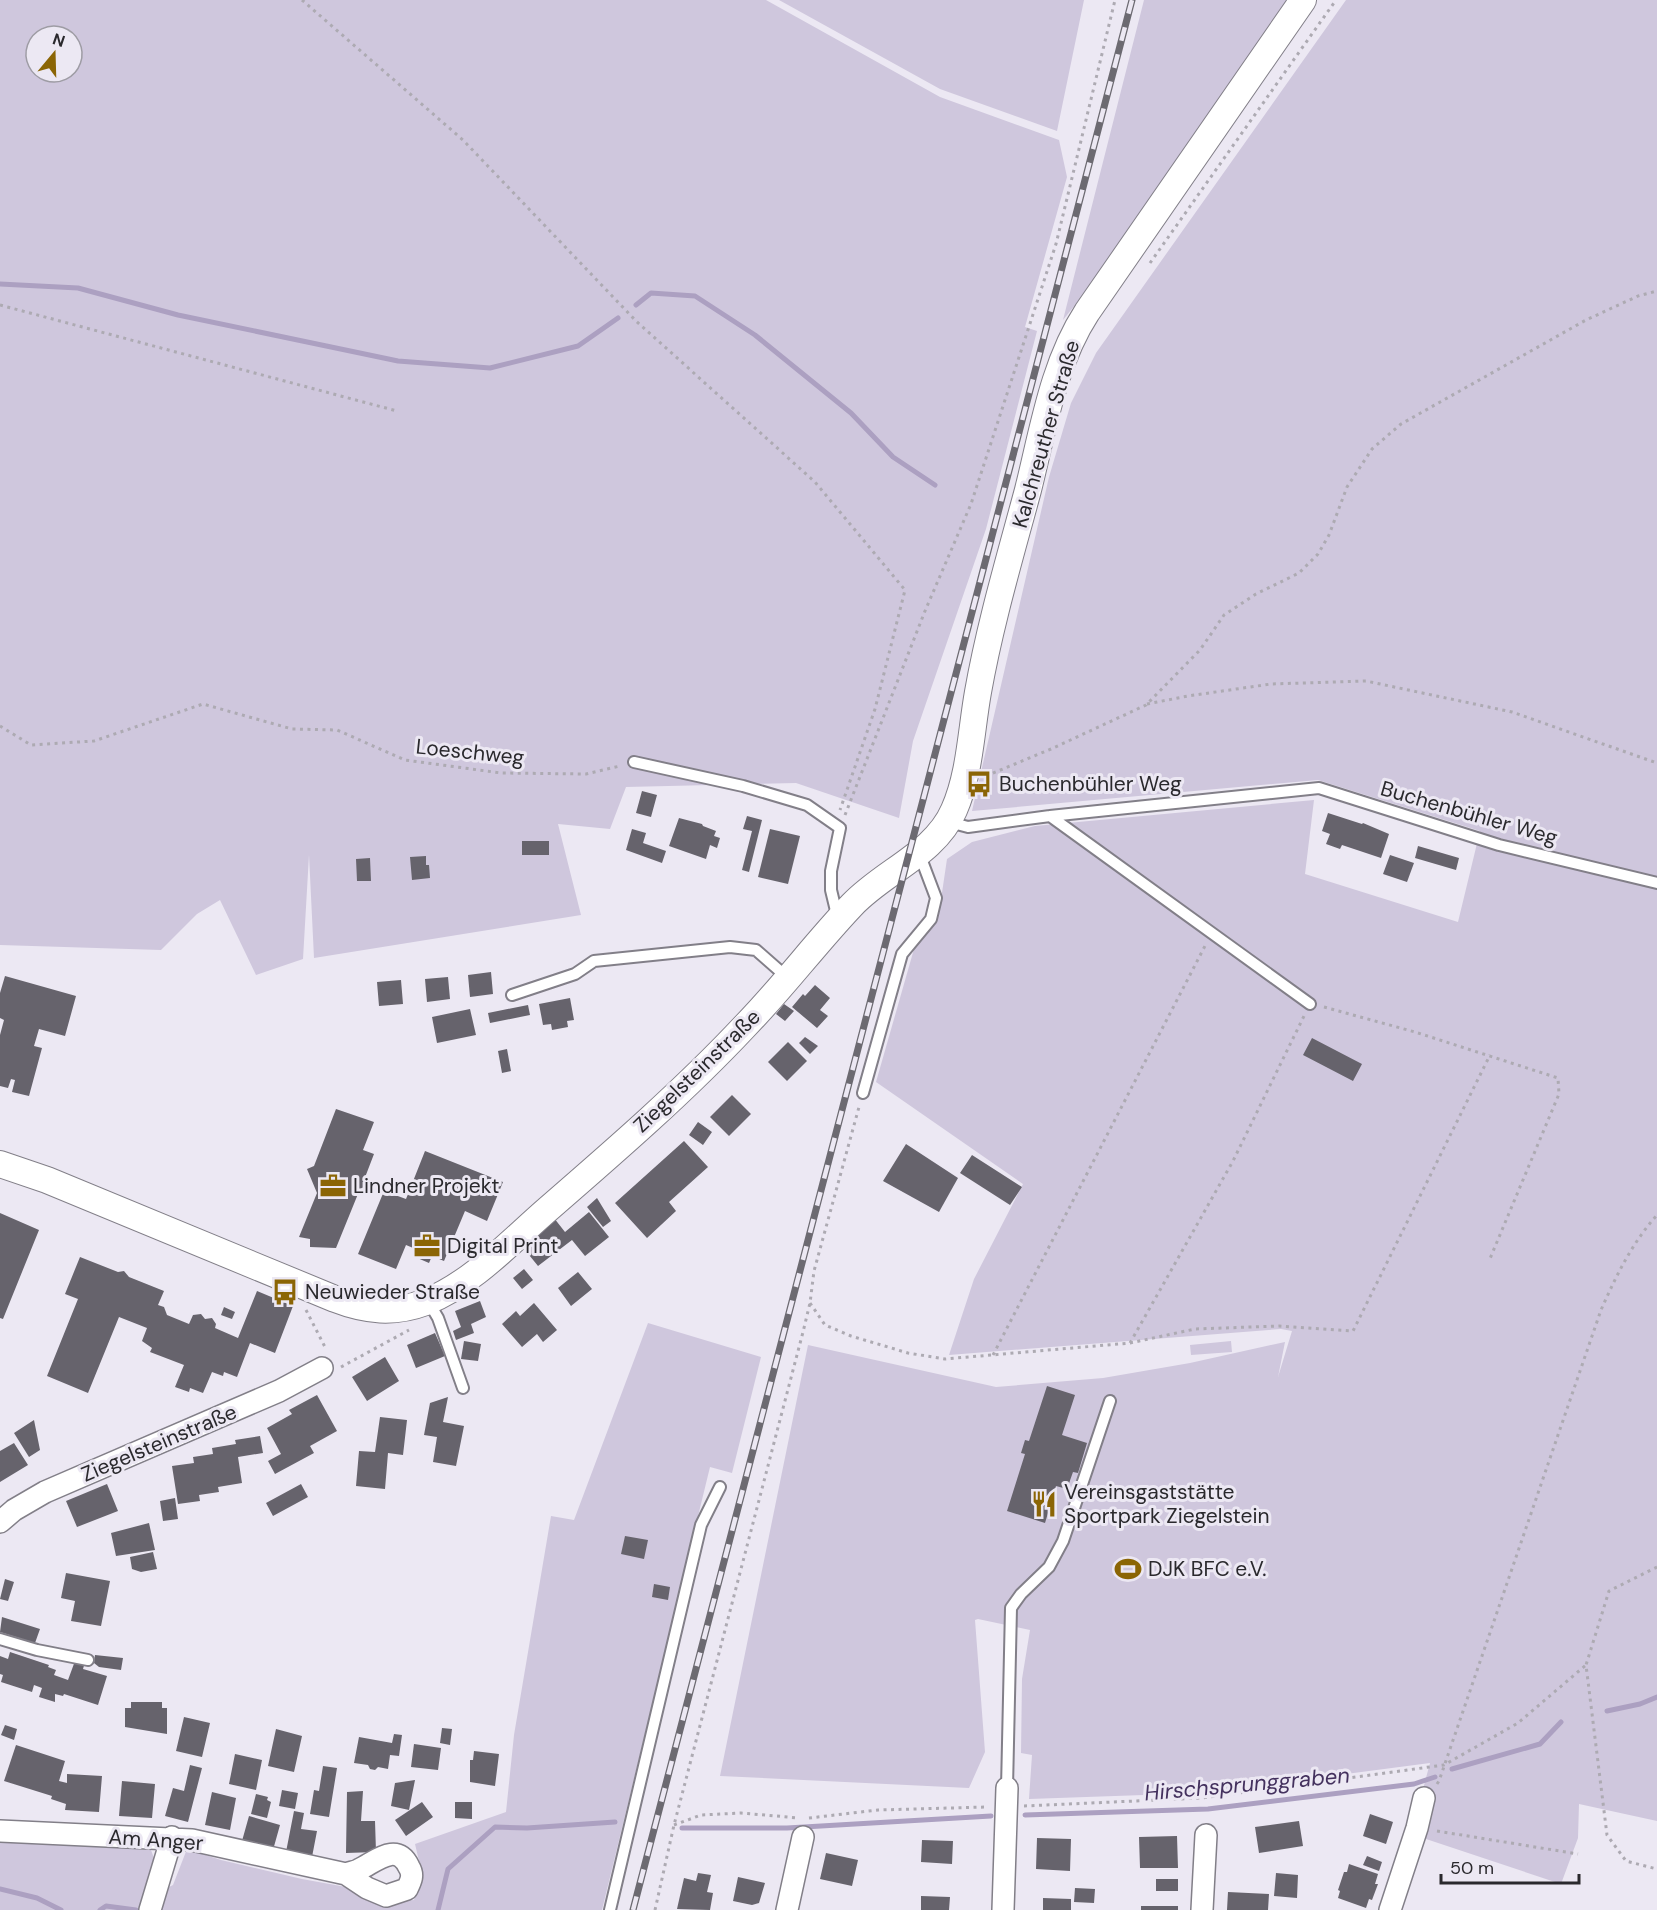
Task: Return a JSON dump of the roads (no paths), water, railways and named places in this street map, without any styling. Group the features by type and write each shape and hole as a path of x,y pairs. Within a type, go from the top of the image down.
{"street":[{"name":"Kalchreuther Straße","path":"948,822 962,787 978,690 992,628 1054,389 1070,343 1087,312 1303,0"},
{"name":"Ziegelsteinstraße","path":"428,1301 467,1278 560,1199 677,1094 789,979 838,919 874,884 934,841 948,822"},
{"path":"0,1164 47,1180 352,1305 377,1311 399,1310 428,1301"},
{"name":"Ziegelsteinstraße","path":"0,1522 14,1510 45,1492 279,1391 324,1358"},
{"path":"1003,1910 1007,1797"},
{"path":"1390,1910 1417,1828 1424,1798"},
{"name":"Am Anger","path":"0,1831 192,1839 346,1874"},
{"path":"1202,1910 1206,1835"},
{"path":"150,1910 172,1838"},
{"path":"787,1910 803,1838"}],"lane":[{"path":"634,762 743,786 807,805 838,826 831,871 831,890 838,919"},
{"name":"Buchenbühler Weg","path":"948,822 968,827 1050,816 1319,788 1499,845 1657,883"},
{"path":"1050,816 1310,1004"},
{"path":"863,1093 902,954 931,919 936,898 919,853"},
{"path":"512,995 575,974 594,961 730,947 756,950 789,979"},
{"path":"428,1301 438,1318 463,1388"},
{"path":"1007,1797 1011,1608 1021,1594 1049,1567 1063,1541 1110,1401"},
{"path":"610,1910 701,1525 720,1487"},
{"path":"0,1639 37,1650 88,1660"}],"waterway":[{"path":"0,284 78,288 178,315 398,361 490,368 578,346 618,318"},
{"path":"636,305 651,293 695,296 755,335 851,413 893,457 935,485"},
{"name":"Hirschsprunggraben","path":"1607,1711 1640,1704 1657,1697"},
{"name":"Hirschsprunggraben","path":"1452,1769 1540,1744 1561,1722"},
{"name":"Hirschsprunggraben","path":"1025,1815 1208,1809 1414,1784 1435,1777"},
{"name":"Hirschsprunggraben","path":"682,1828 787,1828 991,1816"},
{"name":"Hirschsprunggraben","path":"438,1910 448,1869 495,1827 527,1828 615,1822"},
{"name":"Hirschsprunggraben","path":"0,1889 37,1898 61,1910"},
{"name":"Hirschsprunggraben","path":"100,1910 106,1906 136,1910"}],"railway":[{"path":"633,1910 1132,0"}],"place":[{"name":"Buchenbühler Weg","path":"979,784"},
{"name":"Lindner Projekt","path":"333,1186"},
{"name":"Digital Print","path":"427,1246"},
{"name":"Neuwieder Straße","path":"285,1292"},
{"name":"Vereinsgaststätte Sportpark Ziegelstein","path":"1044,1504"},
{"name":"DJK BFC e.V.","path":"1128,1569"}]}
